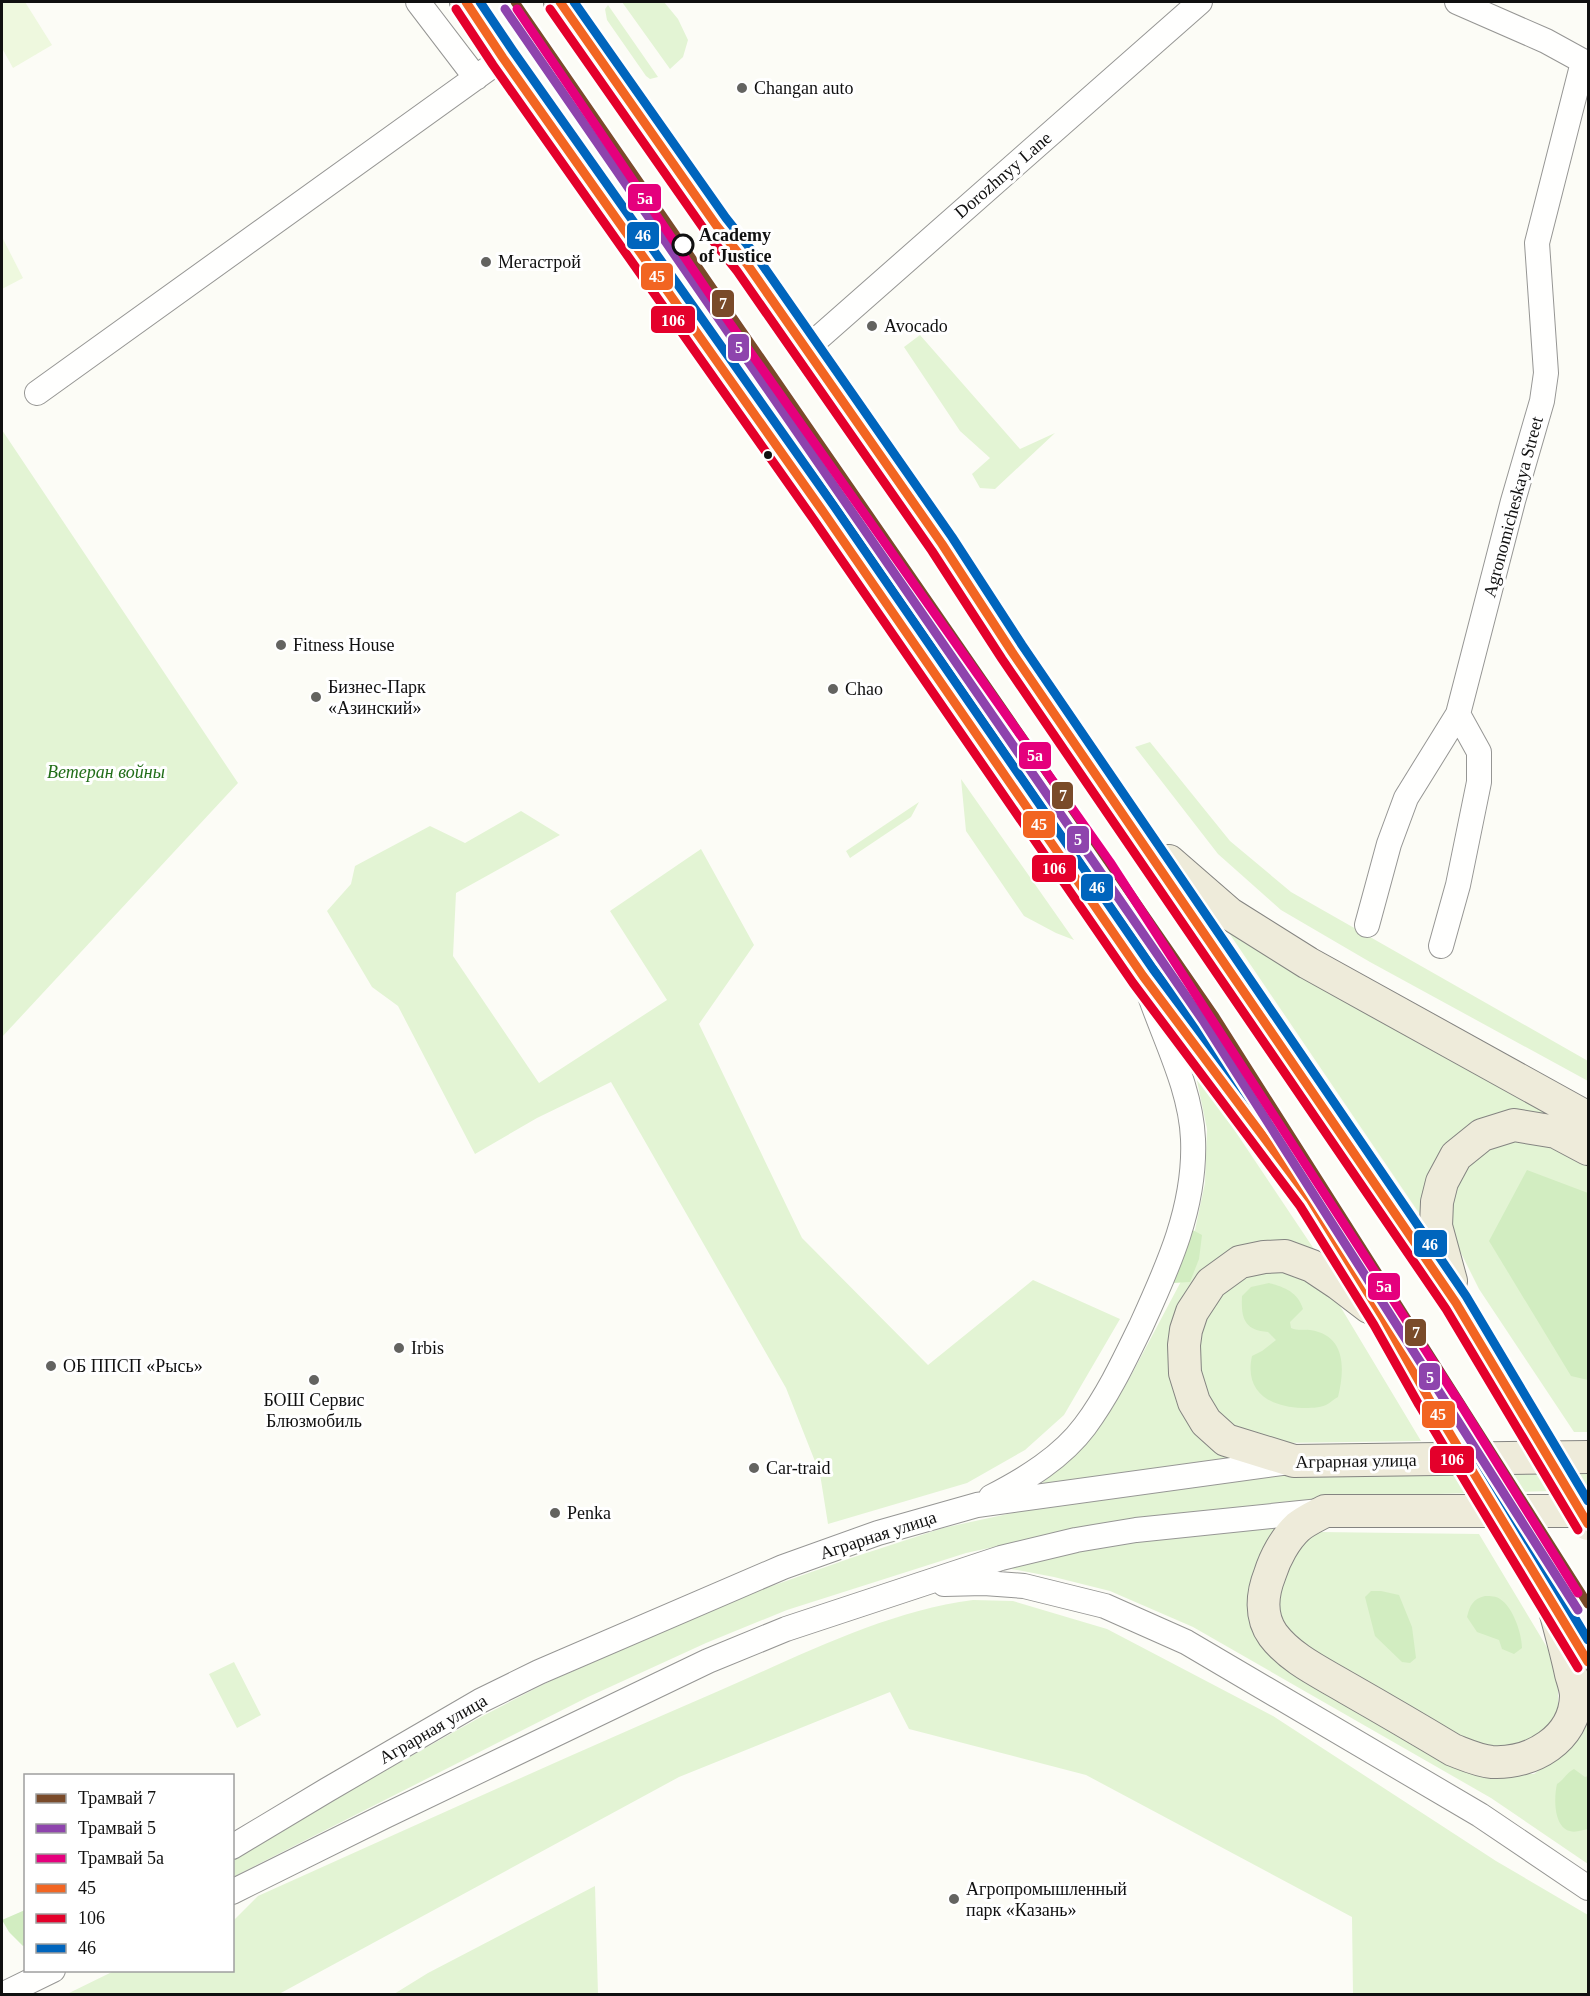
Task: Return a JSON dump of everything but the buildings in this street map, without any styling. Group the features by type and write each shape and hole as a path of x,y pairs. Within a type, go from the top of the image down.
{"main road":[{"path":"466,2 503,58 824,513 1143,976 1310,1199 1588,1662"},
{"path":"560,2 716,225 747,264 942,544 1012,652 1456,1303 1588,1524"},
{"path":"1135,831 1230,914 1308,963 1588,1118"},
{"path":"1456,1303 1436,1226 1437,1202 1442,1182 1456,1156 1482,1135 1514,1125 1556,1132 1588,1149"},
{"path":"1294,1461 1226,1440 1206,1422 1194,1401 1185,1373 1184,1345 1192,1312 1211,1283 1240,1262 1285,1256 1312,1266 1340,1284 1384,1319"},
{"name":"Аграрная улица","path":"1294,1461 1588,1457"},
{"path":"1546,1590 1576,1696 1567,1729 1549,1747 1530,1757 1491,1762 1472,1758 1453,1750 1308,1665 1283,1646 1273,1635 1267,1624 1263,1604 1266,1585 1274,1562 1298,1527 1325,1511 1588,1511"}],"street":[{"path":"418,2 476,78"},
{"name":"Dorozhnyy Lane","path":"806,349 1200,2"},
{"path":"1457,2 1546,40 1586,63"},
{"path":"37,393 503,58"},
{"name":"Agronomicheskaya Street","path":"1367,925 1389,844 1406,798 1458,714 1510,512 1542,401 1546,372 1536,243 1586,63"},
{"path":"1441,946 1458,885 1479,782 1479,752 1458,714"},
{"path":"977,1505 1046,1464 1085,1427 1117,1376 1169,1266 1192,1181 1193,1139 1187,1100 1143,976"},
{"name":"Аграрная улица","path":"234,1846 470,1707 539,1672 783,1567 878,1533 977,1505 1294,1461"},
{"path":"234,1891 708,1661 786,1629 1001,1558 1076,1540 1136,1530 1325,1511"},
{"path":"915,1585 984,1583 1024,1586 1105,1606 1186,1641 1480,1815 1588,1888"},
{"path":"4,1995 42,1980"}],"green space":[{"path":"2,2 25,2 52,45 13,68 2,48"},
{"path":"622,2 664,2 678,19 688,40 683,57 670,69"},
{"path":"608,5 658,77 650,79 646,76 607,20 605,9"},
{"path":"2,237 23,278 2,289"},
{"path":"920,335 1020,449 1055,433 995,489 980,488 972,474 990,458 960,431 904,347"},
{"name":"Ветеран войны","path":"2,430 238,783 2,1037"},
{"path":"1150,742 1230,841 1291,892 1588,1061 1588,1081 1370,962 1281,910 1218,854 1135,747"},
{"path":"961,779 1074,940 1024,916 966,831"},
{"path":"919,802 911,817 850,858 846,851"},
{"path":"521,811 560,835 456,893 453,956 539,1083 667,1000 610,911 701,849 754,945 699,1024 802,1238 928,1365 1033,1280 1120,1319 1064,1415 1025,1450 967,1483 828,1524 820,1474 786,1388 611,1082 537,1118 475,1154 398,1006 372,987 327,911 351,884 355,866 430,826 465,843"},
{"path":"1229,933 1588,1129 1485,1120 1423,1219"},
{"path":"1195,1071 1326,1267 1203,1277 1185,1405 1254,1458 1035,1489 1069,1460 1101,1424 1127,1383 1186,1272 1205,1183 1207,1129"},
{"path":"1513,1133 1588,1159 1588,1432 1574,1432 1479,1289 1445,1221 1458,1168"},
{"path":"1527,1170 1588,1193 1588,1380 1571,1376 1489,1241"},
{"path":"1189,1228 1202,1235 1199,1259 1190,1282 1173,1283"},
{"path":"1280,1266 1305,1278 1337,1301 1421,1441 1277,1443 1233,1426 1201,1395 1191,1354 1200,1317 1244,1267"},
{"path":"1269,1283 1290,1291 1301,1303 1303,1309 1290,1322 1291,1328 1322,1333 1337,1346 1342,1365 1338,1397 1326,1405 1302,1408 1280,1405 1270,1401 1256,1388 1252,1379 1252,1356 1276,1340 1268,1332 1249,1326 1243,1317 1242,1296 1251,1287"},
{"path":"1588,1467 1588,1490 1437,1494 1283,1502 1081,1528 966,1553 787,1610 706,1643 588,1697 234,1876 234,1855 477,1719 550,1681 752,1593 943,1528 1067,1501 1277,1475"},
{"path":"1282,1523 1251,1607 1490,1774 1534,1774 1559,1755 1588,1702 1588,1864 1491,1798 1193,1627 1110,1591 1001,1567 1123,1543"},
{"path":"1320,1532 1479,1534 1557,1664 1559,1725 1525,1747 1492,1751 1459,1741 1318,1655 1276,1618 1282,1570 1304,1537"},
{"path":"1371,1591 1399,1595 1412,1627 1416,1658 1410,1663 1402,1662 1375,1636 1365,1597"},
{"path":"1485,1596 1500,1599 1513,1614 1522,1648 1514,1654 1502,1649 1499,1640 1477,1632 1467,1617 1473,1603"},
{"path":"973,1600 1013,1601 1107,1629 1273,1716 1496,1861 1588,1915 1588,1994 1353,1994 1352,1917 1086,1775 909,1729 890,1692 679,1777 279,1994 67,1994 112,1972 234,1972 234,1920 258,1896 809,1651 873,1625 939,1606"},
{"path":"234,1662 261,1715 237,1728 209,1674"},
{"path":"1574,1769 1585,1777 1588,1776 1588,1829 1574,1832 1560,1824 1555,1796 1557,1784"},
{"path":"595,1886 598,1994 394,1994 428,1973"},
{"path":"24,1910 23,1946 9,1932 2,1920"}],"tram line":[{"name":"7","path":"515,2 1214,1015 1588,1604"},
{"name":"5","path":"505,9 1204,1022 1578,1610"},
{"name":"5а","path":"517,9 715,302 1110,862 1461,1405 1578,1593"}],"transit line":[{"name":"45","path":"466,2 503,58 824,513 1143,976 1310,1199 1588,1662"},
{"name":"46","path":"480,2 834,506 1153,969 1320,1193 1588,1640"},
{"name":"45","path":"560,2 716,225 747,264 942,544 1012,652 1456,1303 1588,1524"},
{"name":"46","path":"574,2 726,218 757,257 952,537 1022,645 1466,1296 1588,1501"},
{"name":"106","path":"456,9 493,65 814,520 1133,983 1300,1206 1374,1325 1419,1405 1578,1668"},
{"name":"106","path":"550,9 706,232 737,271 932,551 1002,659 1446,1309 1578,1530"}],"place":[{"name":"Changan auto","path":"742,88"},
{"name":"Academy of Justice","path":"683,245"},
{"name":"Мегастрой","path":"486,262"},
{"name":"Avocado","path":"872,326"},
{"name":"Fitness House","path":"281,645"},
{"name":"Chao","path":"833,689"},
{"name":"Бизнес-Парк «Азинский»","path":"316,697"},
{"name":"Irbis","path":"399,1348"},
{"name":"ОБ ППСП «Рысь»","path":"51,1366"},
{"name":"БОШ Сервис Блюзмобиль","path":"314,1380"},
{"name":"Car-traid","path":"754,1468"},
{"name":"Penka","path":"555,1513"},
{"name":"Агропромышленный парк «Казань»","path":"954,1899"}]}
